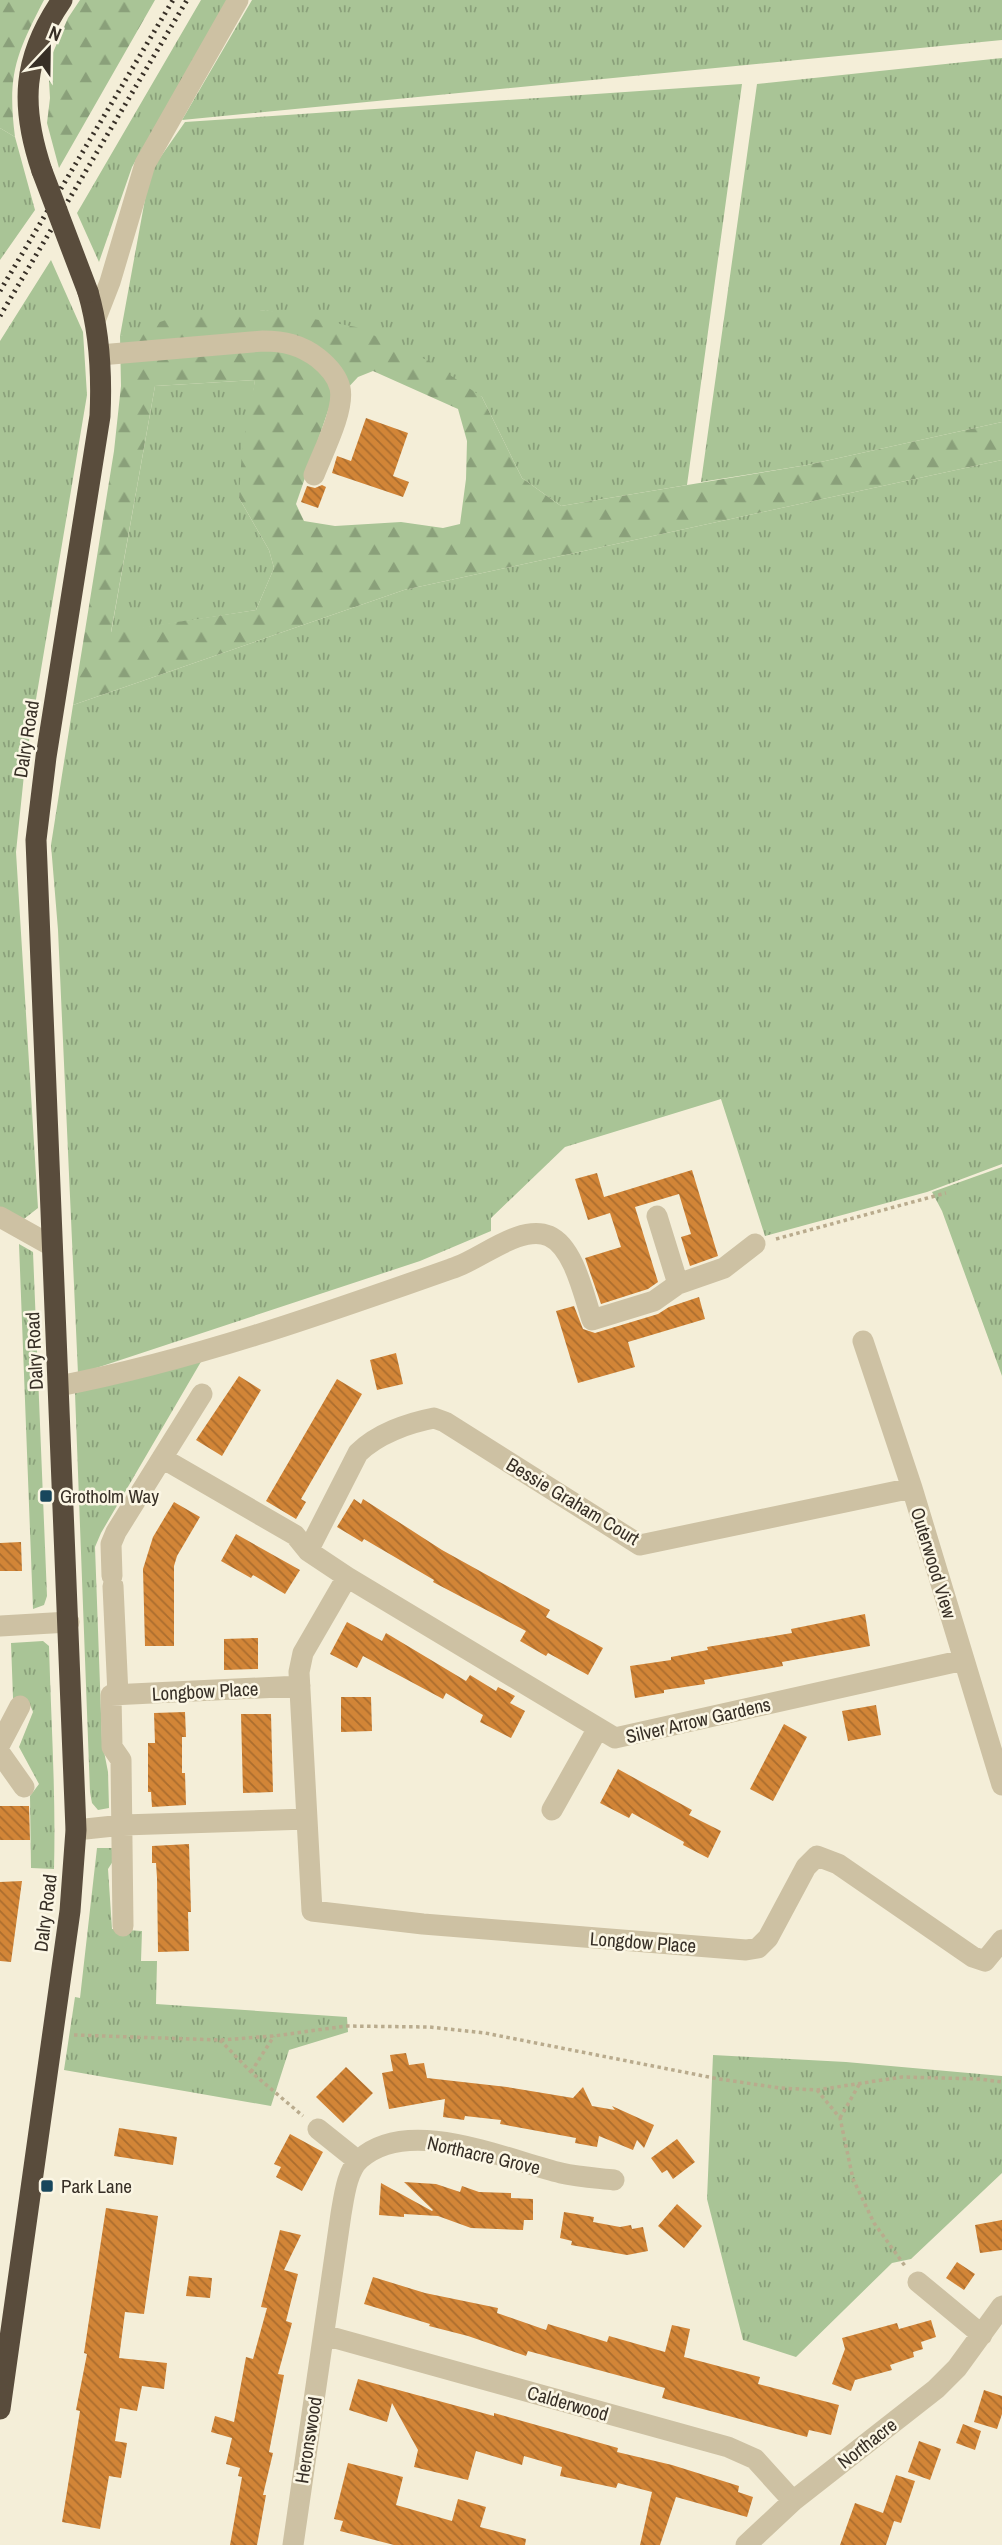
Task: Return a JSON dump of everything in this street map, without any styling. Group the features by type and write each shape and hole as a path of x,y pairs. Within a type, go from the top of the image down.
{"highway":[{"name":"Dalry Road","path":"0,2409 70,1911 76,1830 36,840 46,757 100,416 102,379 96,317 42,171 28,120 27,89 38,43 62,0"}],"street":[{"path":"96,317 114,271 145,164 238,0"},
{"path":"100,355 263,341 281,341 302,347 332,370 341,389 339,409 314,475"},
{"path":"657,1216 678,1284"},
{"path":"0,1217 52,1246"},
{"path":"59,1386 122,1374 242,1339 461,1265 520,1236 541,1234 557,1241 573,1264 592,1320 654,1301 678,1284 724,1268 755,1244"},
{"name":"Outerwood View","path":"863,1341 912,1488 1002,1785"},
{"path":"123,1926 121,1760 112,1747 114,1695 111,1544 202,1394"},
{"name":"Bessie Graham Court","path":"308,1551 358,1453 366,1444 434,1418 640,1545 912,1488"},
{"name":"Silver Arrow Gardens","path":"162,1458 295,1535 308,1551 347,1577 597,1730 615,1738 964,1660"},
{"path":"76,1830 123,1825 307,1819 299,1672 303,1653 347,1577"},
{"path":"0,1626 69,1622"},
{"name":"Longbow Place","path":"114,1695 300,1686"},
{"path":"0,1744 20,1706"},
{"path":"552,1810 597,1730"},
{"path":"0,1753 24,1787"},
{"name":"Longdow Place","path":"307,1819 312,1911 423,1924 746,1950 758,1948 768,1938 806,1867 817,1856 838,1864 973,1956 985,1961 1002,1940"},
{"path":"318,2129 358,2161 350,2176 341,2214 324,2335"},
{"name":"Northacre Grove","path":"358,2161 373,2150 394,2142 424,2141 469,2148 558,2172 614,2180"},
{"path":"918,2282 982,2335"},
{"name":"Northacre","path":"746,2545 793,2501 936,2389 957,2368 1002,2306"},
{"name":"Calderwood","path":"324,2335 728,2447 755,2459 793,2501"},
{"name":"Heronswood","path":"293,2545 324,2335"}],"path":[{"path":"755,1244 946,1193"},
{"path":"52,2034 220,2040 346,2026 430,2027 485,2033 719,2079 780,2088 817,2090 902,2077 1002,2082"},
{"path":"251,2072 274,2036"},
{"path":"220,2040 251,2072 318,2129"},
{"path":"841,2118 860,2083"},
{"path":"817,2090 841,2118 853,2179 874,2223 918,2282"}],"green space":[{"path":"0,0 44,0 16,65 12,97 15,137 0,128"},
{"path":"80,0 155,0 59,168 47,123 50,98 48,64 68,18"},
{"path":"201,0 227,0 132,167 99,262 77,213"},
{"path":"252,0 1002,0 1002,40 182,120"},
{"path":"1002,58 1002,422 807,465 701,482 757,84"},
{"path":"742,84 687,485 561,506 522,478 482,397 289,316 265,310 120,336 150,172 185,122"},
{"path":"0,128 15,137 35,210 0,260"},
{"path":"51,260 83,332 87,395 25,765 16,852 38,1208 20,1222 0,1210 0,341"},
{"path":"266,310 356,327 431,362 482,397 522,478 561,506 807,465 1002,422 1002,460 404,590 73,705 114,451 121,386 120,336 180,315","holes":["373,371 458,409 467,441 466,479 460,524 443,528 401,522 335,526 304,521 296,504 329,408 358,377","255,380 242,450 239,498 269,550 274,568 256,610 111,632 155,386"]},
{"path":"255,380 239,498 269,550 274,568 256,610 111,633 155,386"},
{"path":"1002,460 1002,1164 927,1192 765,1236 721,1099 565,1147 491,1218 491,1231 420,1261 78,1374 58,930 51,845 73,705 404,590"},
{"path":"1002,1167 1002,1376 942,1211 932,1192"},
{"path":"19,1244 33,1252 47,1596 44,1605 33,1609"},
{"path":"202,1360 95,1547 102,1741 108,1772 109,1808 98,1810 92,1803 90,1792 75,1393"},
{"path":"43,1641 49,1646 54,1869 31,1868 30,1796 39,1784 19,1747 33,1712 26,1700 13,1698 11,1643"},
{"path":"97,1848 115,1848 115,1858 108,1869 112,1929 142,1931 141,1961 157,1961 156,2004 347,2017 348,2032 289,2050 271,2106 64,2070 75,1997 80,1998"},
{"path":"713,2055 846,2062 1002,2076 1002,2173 911,2259 892,2263 796,2357 743,2340 707,2199"}],"building":[{"path":"366,418 408,433 393,476 409,482 403,497 332,473 337,456 351,461"},
{"path":"322,485 326,487 318,508 301,502 307,486 315,488"},
{"path":"692,1170 718,1256 690,1266 681,1237 691,1234 679,1194 635,1207 658,1282 648,1289 601,1304 585,1258 621,1247 610,1213 588,1220 575,1179 597,1173 604,1197"},
{"path":"699,1297 705,1319 628,1342 635,1367 578,1383 556,1311 574,1306 583,1329 595,1333 658,1314 669,1307"},
{"path":"396,1353 403,1384 377,1390 370,1360"},
{"path":"239,1376 261,1390 222,1456 196,1440"},
{"path":"337,1379 362,1394 301,1499 306,1502 296,1519 266,1501"},
{"path":"354,1499 361,1504 363,1499 442,1550 550,1610 546,1617 603,1648 588,1675 520,1641 526,1631 433,1582 434,1580 364,1539 362,1542 337,1527"},
{"path":"174,1502 200,1517 174,1566 174,1646 145,1646 143,1569 153,1537"},
{"path":"236,1534 300,1570 285,1594 253,1575 251,1578 221,1561"},
{"path":"21,1542 22,1571 0,1571 0,1543"},
{"path":"865,1614 870,1646 782,1662 783,1666 704,1680 705,1684 664,1690 664,1693 635,1698 630,1666 671,1660 671,1657 708,1650 707,1647 792,1633 791,1629"},
{"path":"347,1622 382,1641 386,1633 466,1681 470,1675 496,1691 498,1687 515,1696 510,1703 525,1711 511,1738 480,1722 483,1715 446,1693 443,1699 363,1656 357,1668 330,1654"},
{"path":"258,1638 258,1669 224,1670 224,1639"},
{"path":"341,1697 371,1697 372,1731 341,1732"},
{"path":"876,1705 881,1735 848,1741 842,1711"},
{"path":"185,1712 186,1737 182,1737 182,1773 185,1773 186,1805 152,1807 151,1792 148,1792 148,1743 155,1743 154,1713"},
{"path":"241,1714 271,1714 273,1792 243,1793"},
{"path":"784,1724 807,1737 773,1801 750,1789"},
{"path":"618,1769 692,1810 689,1815 721,1831 708,1858 632,1813 629,1818 600,1803"},
{"path":"0,1806 29,1806 30,1840 0,1840"},
{"path":"189,1844 189,1951 158,1952 157,1878 156,1863 152,1863 152,1846"},
{"path":"22,1881 11,1962 0,1961 0,1882"},
{"path":"406,2053 409,2065 424,2063 427,2078 573,2098 583,2087 592,2106 615,2110 612,2106 654,2125 644,2148 637,2140 633,2150 599,2136 597,2147 575,2143 576,2138 500,2124 501,2120 465,2116 464,2120 443,2117 445,2099 389,2109 382,2073 393,2071 390,2055"},
{"path":"346,2067 373,2093 343,2123 316,2097"},
{"path":"119,2128 177,2137 173,2165 114,2156"},
{"path":"290,2134 323,2152 302,2191 276,2177 281,2167 274,2164"},
{"path":"677,2139 695,2162 673,2179 667,2170 662,2173 651,2158"},
{"path":"404,2182 436,2184 460,2192 462,2186 479,2192 511,2193 511,2198 533,2199 533,2220 524,2220 523,2230 471,2228 438,2216 379,2215 381,2183 433,2210"},
{"path":"677,2204 702,2226 684,2248 658,2226"},
{"path":"106,2208 158,2216 144,2314 125,2312 119,2358 167,2363 164,2389 142,2386 137,2411 120,2408 115,2441 127,2443 121,2478 109,2476 100,2529 62,2522 80,2411 76,2410 87,2354 84,2353"},
{"path":"564,2212 594,2217 593,2222 620,2227 631,2225 632,2229 643,2227 648,2251 627,2255 571,2245 572,2241 560,2238"},
{"path":"1002,2220 1002,2250 980,2253 975,2225"},
{"path":"280,2230 301,2235 284,2270 298,2274 286,2321 292,2323 278,2374 284,2375 269,2452 273,2453 263,2495 266,2495 257,2545 230,2545 242,2477 238,2476 240,2468 226,2464 232,2438 211,2432 215,2416 234,2422 246,2357 253,2359 267,2308 261,2307"},
{"path":"957,2262 975,2274 964,2290 946,2278"},
{"path":"189,2276 212,2278 210,2298 186,2296"},
{"path":"373,2277 425,2293 498,2308 497,2313 546,2330 548,2324 607,2342 609,2336 665,2352 672,2325 690,2329 684,2357 760,2377 758,2384 839,2405 831,2435 809,2430 807,2437 662,2398 665,2388 528,2351 526,2356 364,2304"},
{"path":"931,2320 936,2337 921,2342 923,2349 913,2352 914,2357 890,2365 892,2370 855,2380 851,2391 832,2384 845,2349 842,2338 897,2323 899,2329"},
{"path":"358,2379 494,2416 494,2413 618,2448 617,2452 672,2465 739,2486 738,2492 753,2497 747,2517 676,2497 660,2545 640,2545 652,2492 618,2483 616,2488 560,2476 562,2467 524,2456 522,2465 476,2451 468,2480 414,2467 418,2450 392,2403 387,2422 349,2410"},
{"path":"984,2390 1002,2396 1002,2414 997,2429 974,2422"},
{"path":"963,2424 981,2431 975,2450 956,2443"},
{"path":"919,2441 941,2449 930,2480 908,2472"},
{"path":"348,2463 403,2477 396,2505 452,2521 458,2499 486,2507 480,2527 526,2539 525,2545 394,2545 340,2531 343,2521 334,2519"},
{"path":"896,2475 915,2481 901,2523 894,2521 886,2545 840,2545 855,2503 883,2513"}],"railway":[{"path":"0,291 173,0"},
{"path":"0,316 187,0"}],"place":[{"name":"Grotholm Way","path":"46,1496"},
{"name":"Park Lane","path":"47,2186"}]}
